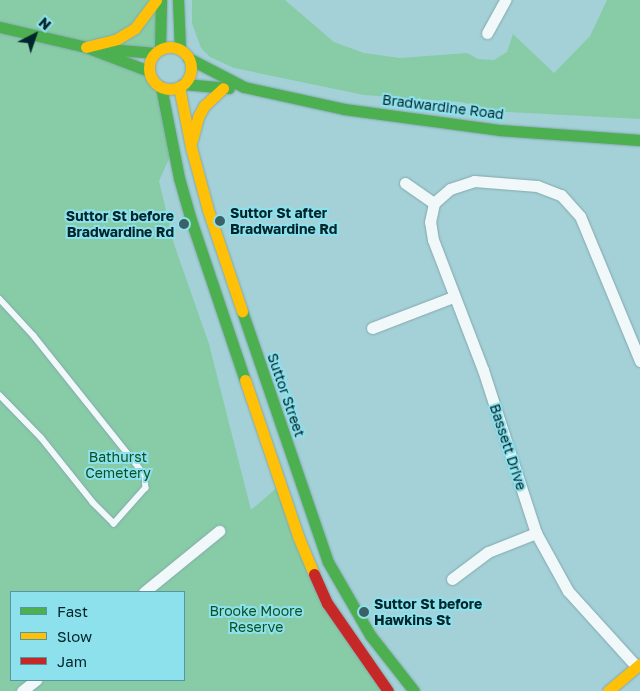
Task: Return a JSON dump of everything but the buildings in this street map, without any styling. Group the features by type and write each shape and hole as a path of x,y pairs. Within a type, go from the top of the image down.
{"main road":[{"path":"86,47 118,39 135,28 147,16 156,0"},
{"path":"161,0 157,51 150,62 149,71 151,78 161,87 170,89 182,85 190,72 184,54 178,0"},
{"path":"0,27 86,47 149,71"},
{"path":"86,47 157,51 170,47 184,54"},
{"name":"Bradwardine Road","path":"184,54 244,87"},
{"name":"Bradwardine Road","path":"182,85 223,88 244,87 344,108 442,124 640,140"},
{"name":"Suttor Street","path":"182,85 191,147 208,210 328,562 370,635 414,691"},
{"path":"161,87 177,169 191,220 298,536 327,603 388,691"},
{"path":"191,147 198,117 204,106 223,88"},
{"path":"608,691 638,665"}],"street":[{"path":"487,33 505,0"},
{"path":"405,183 434,203 450,189 474,181 537,186 561,195 580,216 640,361"},
{"name":"Bassett Drive","path":"434,203 430,222 433,240 453,297 483,370 536,533 568,590 638,665"},
{"path":"372,328 453,297"},
{"path":"145,591 219,531"},
{"path":"452,579 488,552 536,533"},
{"path":"22,691 35,681"}],"lane":[{"path":"0,299 34,336 145,475 146,488 114,524 93,503 41,438 0,396"}],"green space":[{"name":"Bathurst Cemetery","path":"0,0 161,0 160,49 89,47 151,78 156,83 173,150 159,181 174,244 209,344 251,510 280,485 313,573 388,691 0,691"},
{"path":"192,0 285,0 334,42 364,53 400,58 467,53 478,59 494,60 507,52 513,34 554,73 590,36 607,0 640,0 640,119 507,112 460,102 364,95 234,68 210,57 201,48 192,23"}],"traffic: fast":[{"path":"160,49 161,0"},
{"path":"178,0 180,49"},
{"path":"0,27 86,47 149,71"},
{"path":"108,49 155,53"},
{"path":"188,58 244,87 344,109 499,130 640,140"},
{"path":"183,84 229,88"},
{"path":"161,87 179,178 191,220 245,380"},
{"path":"242,311 328,562 370,635 414,691"}],"traffic: slow":[{"path":"86,47 117,39 135,28 156,0"},
{"path":"166,47 174,47 185,53 191,68 185,83 174,89 166,89 155,83 149,72 149,64 155,53 166,47"},
{"path":"179,87 191,147 208,210 242,311"},
{"path":"192,140 198,117 204,106 223,88"},
{"path":"245,380 298,536 314,574"},
{"path":"608,691 640,664"}],"traffic: jam":[{"path":"314,574 327,603 388,691"}],"place":[{"name":"Suttor St after Bradwardine Rd","path":"220,221"},
{"name":"Suttor St before Bradwardine Rd","path":"184,224"},
{"name":"Suttor St before Hawkins St","path":"364,612"}],"park label":[{"name":"Brooke Moore Reserve","path":"256,620"}]}
